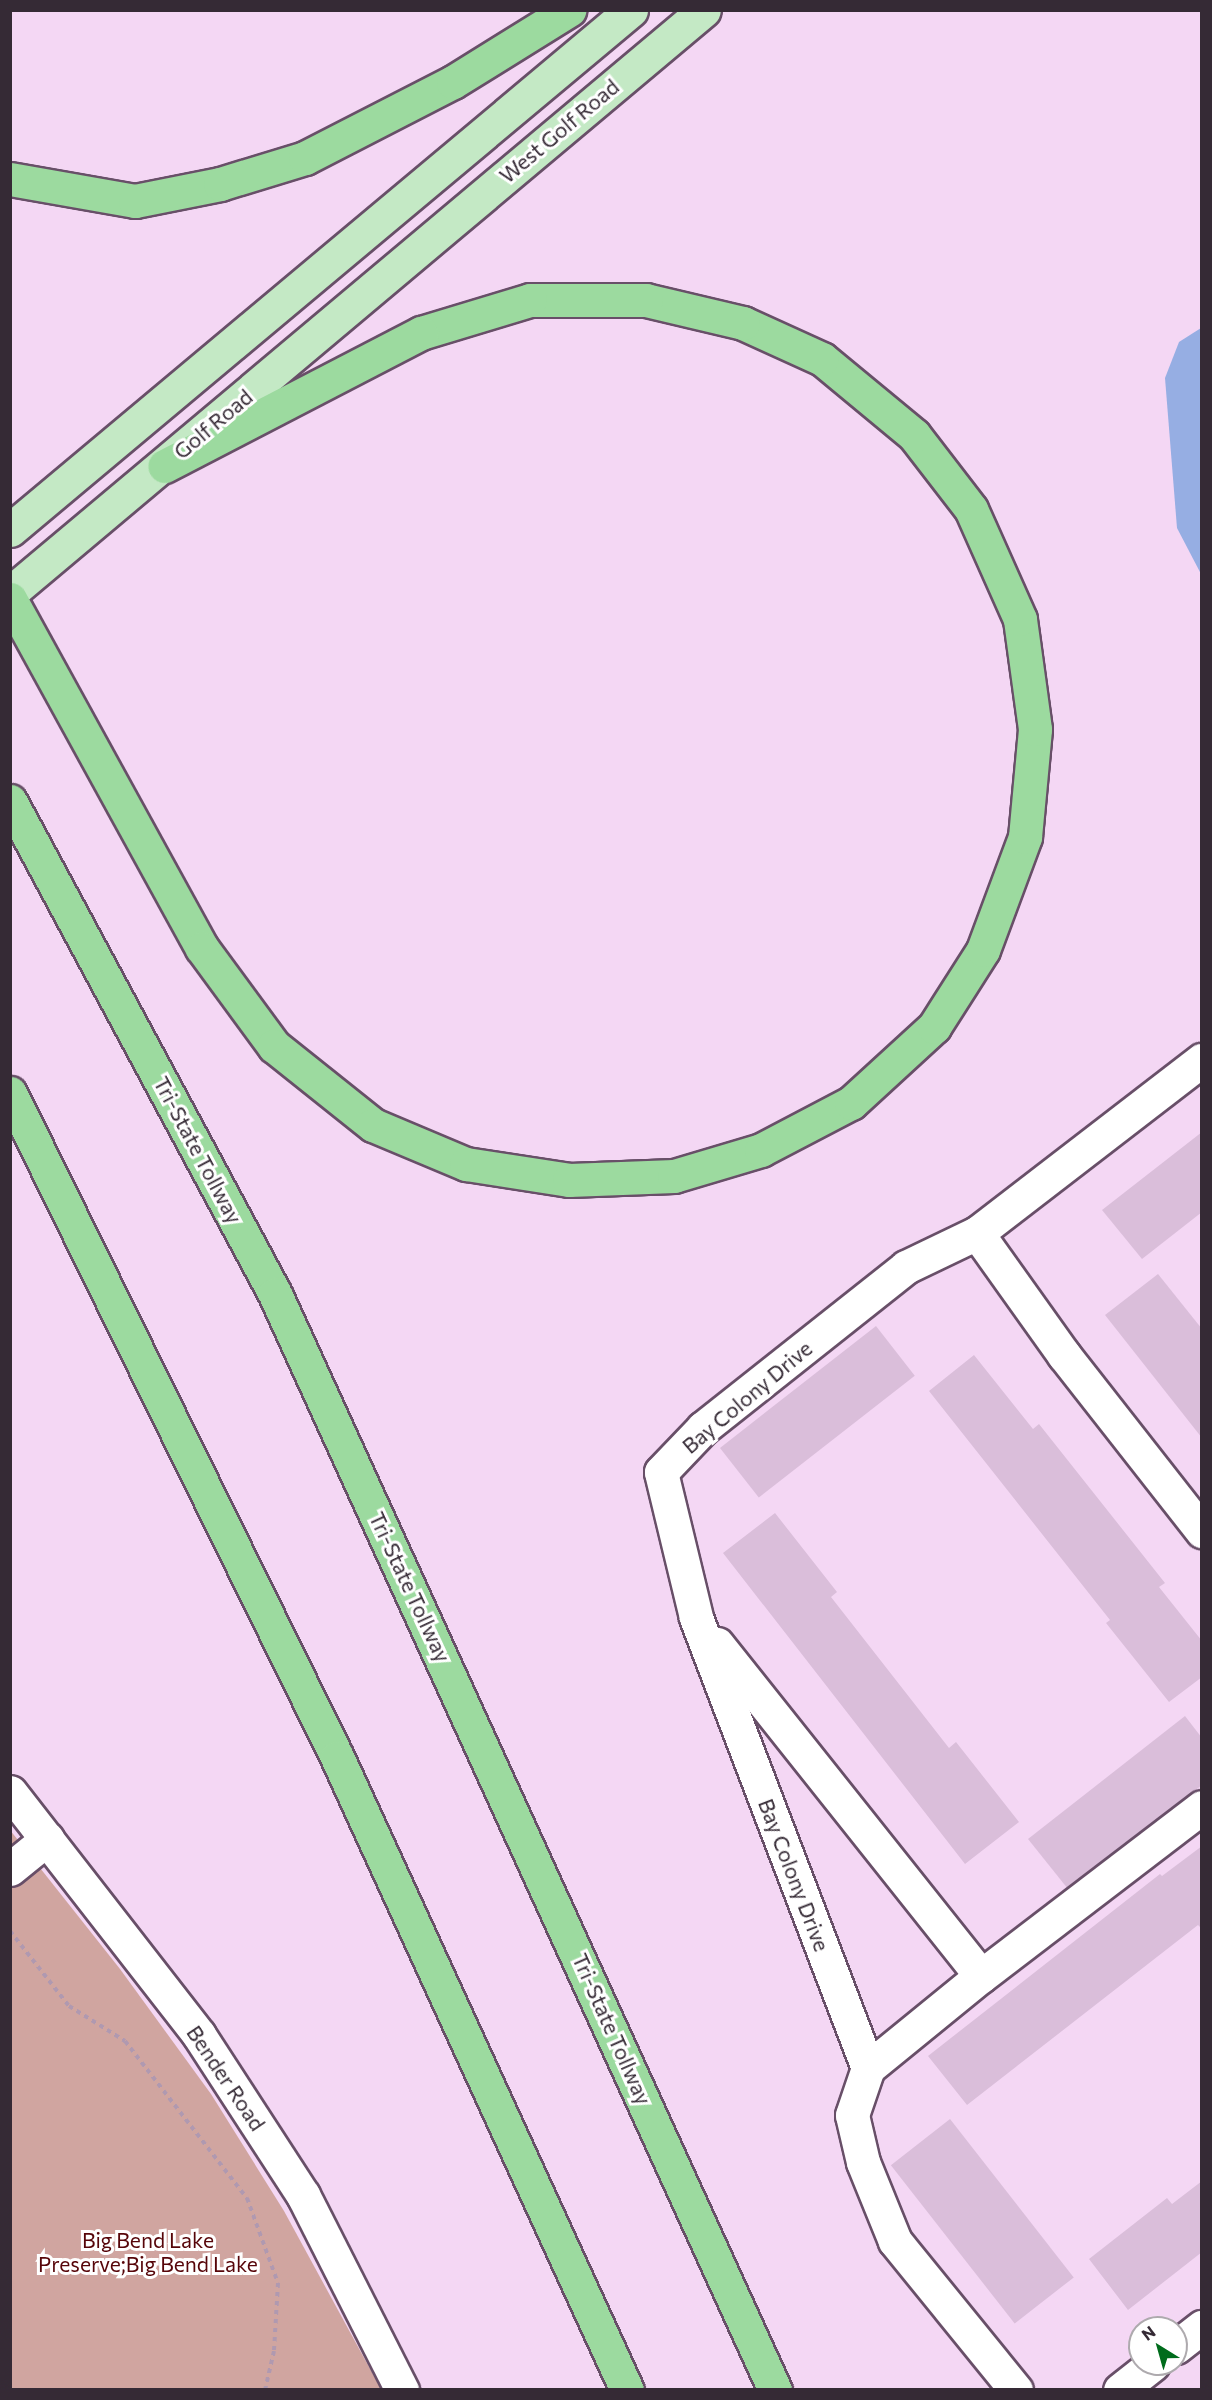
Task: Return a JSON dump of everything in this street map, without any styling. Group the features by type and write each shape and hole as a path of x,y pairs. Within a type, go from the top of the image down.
{"highway":[{"path":"10,179 135,201 220,184 306,158 453,82 568,10"},
{"path":"10,599 202,948 274,1046 373,1125 466,1164 569,1180 674,1176 761,1150 851,1103 934,1026 983,950 1026,837 1035,729 1020,619 970,508 957,490 914,435 822,359 743,322 646,300 530,300 421,333 164,466"},
{"name":"Tri-State Tollway","path":"10,801 275,1294 775,2390"},
{"path":"10,1093 337,1756 627,2390"}],"main road":[{"path":"10,530 631,10"},
{"name":"West Golf Road","path":"414,252 704,10"},
{"name":"Golf Road","path":"10,593 164,466 414,252"}],"street":[{"name":"Bay Colony Drive","path":"868,2068 696,1617 661,1472 703,1428 906,1267 977,1233 1202,1060"},
{"path":"977,1233 1064,1355 1202,1531"},
{"path":"696,1617 981,1976"},
{"name":"Bender Road","path":"10,1792 199,2035 296,2185 402,2390"},
{"path":"1016,2390 895,2241 863,2162 852,2115 868,2068 981,1976 1202,1807"},
{"path":"10,1869 47,1839"},
{"path":"1188,2338 1202,2327"},
{"path":"1120,2390 1138,2376"}],"path":[{"path":"10,1931 69,2006 125,2041 247,2198 278,2283 274,2351 265,2390"}],"green space":[{"name":"Big Bend Lake Preserve;Big Bend Lake","path":"10,1830 120,1969 211,2094 284,2211 381,2389 11,2389"}],"water":[{"path":"1201,328 1201,574 1177,528 1165,378 1179,342"}],"building":[{"path":"1202,1132 1202,1212 1142,1259 1102,1210"},
{"path":"1158,1274 1202,1329 1202,1438 1105,1315"},
{"path":"876,1326 915,1376 759,1498 720,1448"},
{"path":"974,1355 1033,1429 1039,1424 1165,1583 1159,1587 1202,1641 1202,1677 1169,1702 1106,1623 1110,1620 929,1391"},
{"path":"775,1513 837,1592 831,1597 949,1748 956,1742 1019,1822 965,1864 723,1553"},
{"path":"1185,1716 1202,1738 1202,1785 1068,1889 1028,1839"},
{"path":"1202,1846 1202,1929 1198,1925 967,2105 928,2056 1160,1874 1162,1876"},
{"path":"950,2119 1074,2277 1015,2324 891,2165"},
{"path":"1202,2181 1202,2252 1128,2310 1089,2259 1167,2198 1172,2204"}]}
